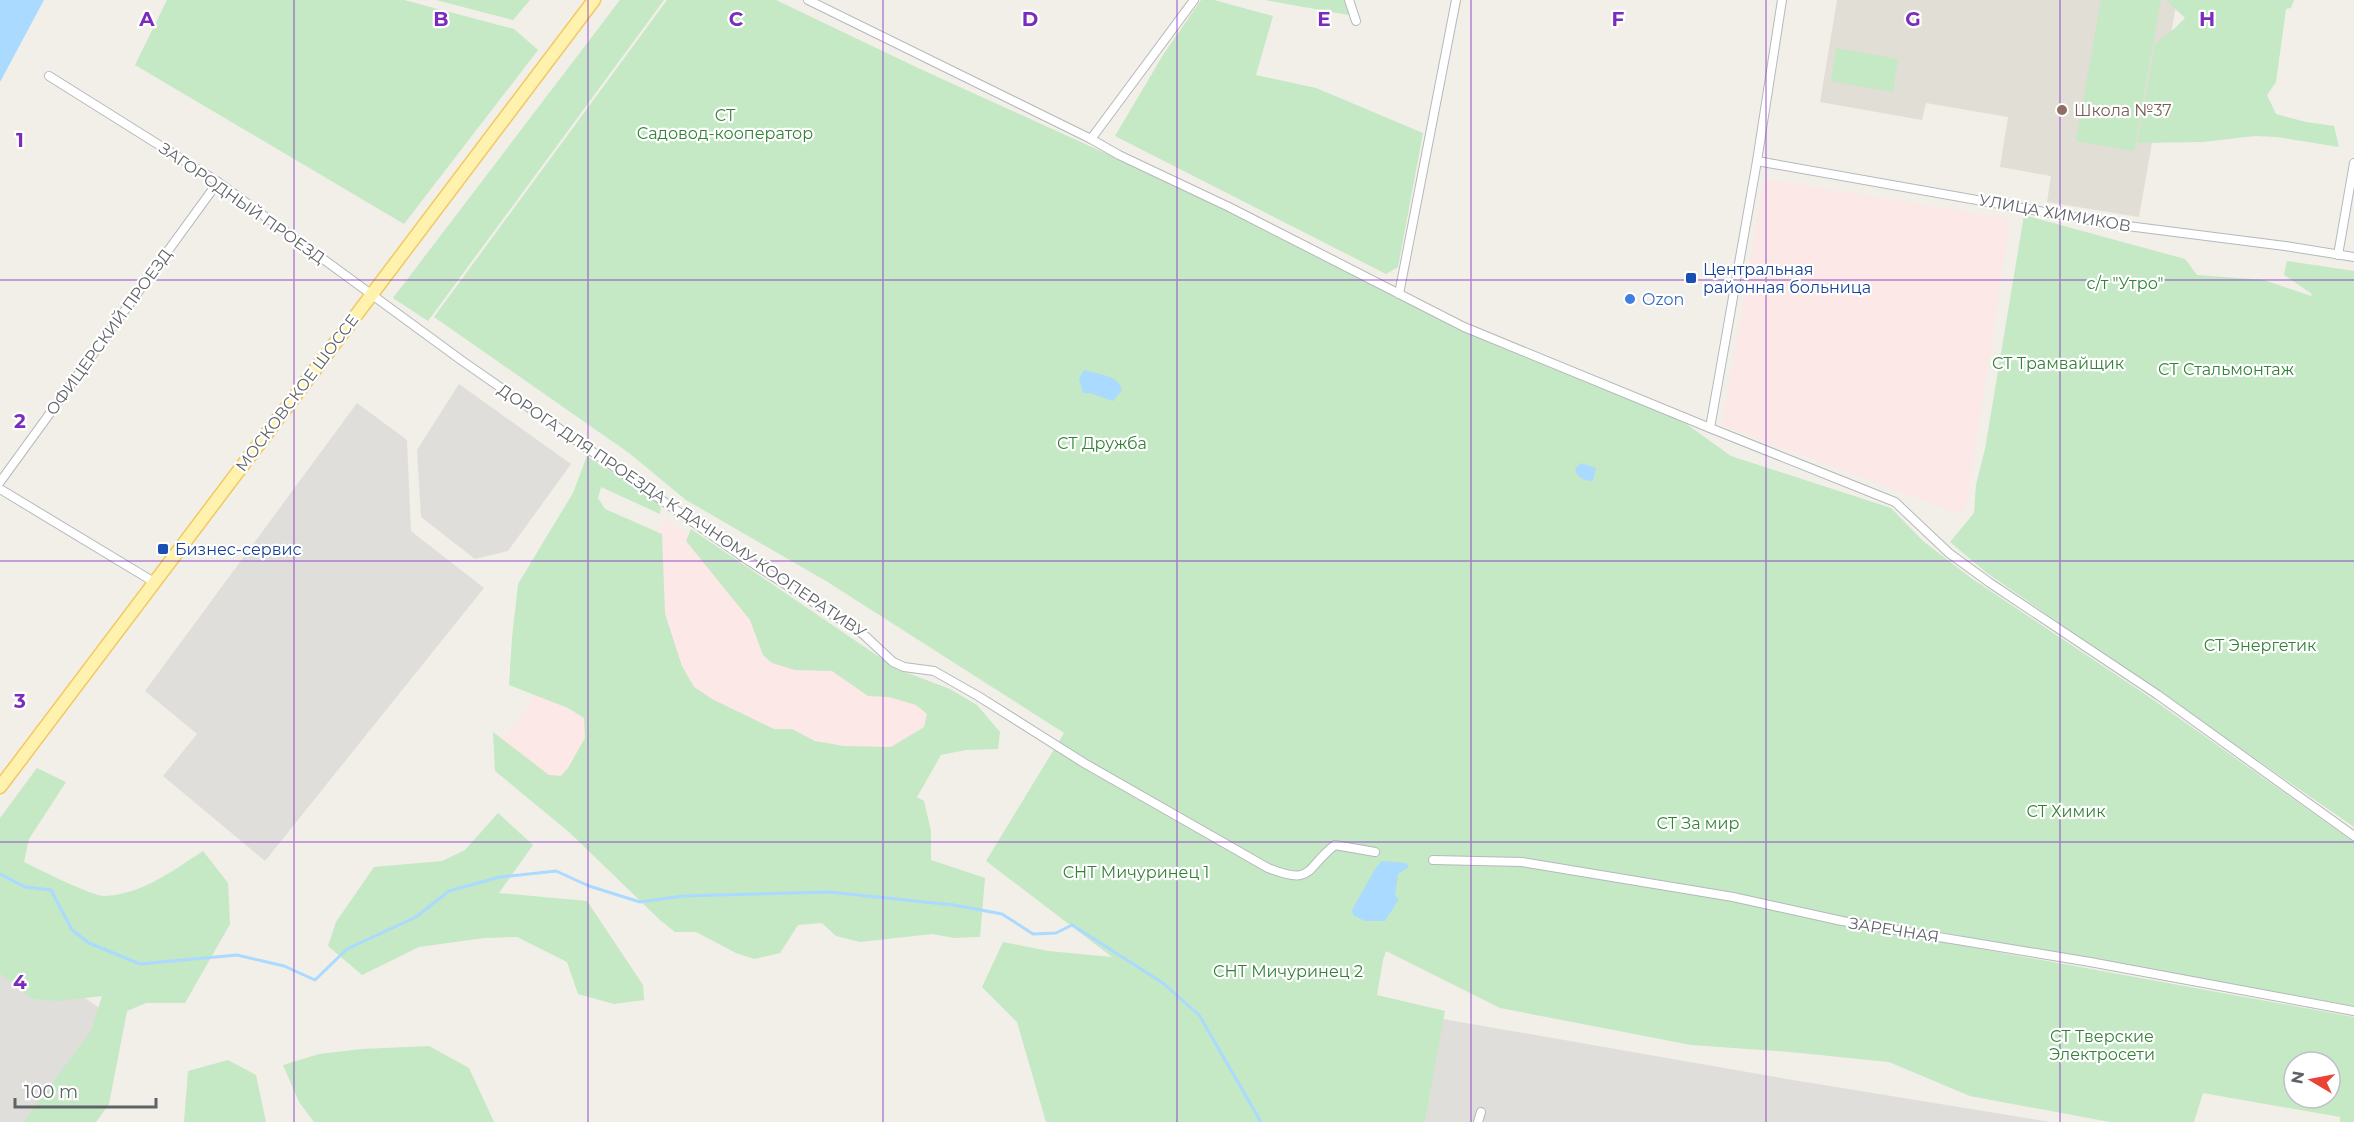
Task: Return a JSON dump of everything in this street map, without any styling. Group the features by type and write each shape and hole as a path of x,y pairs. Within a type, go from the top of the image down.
{"main road":[{"name":"МОСКОВСКОЕ ШОССЕ","path":"2,781 594,0"}],"street":[{"path":"808,0 1091,139 1119,155 1229,207 1464,327 1895,502 1949,553 1990,583 2158,695 2354,836"},
{"path":"1091,139 1194,0"},
{"path":"1349,0 1356,21"},
{"path":"1399,294 1456,0"},
{"path":"1710,428 1757,161 1782,0"},
{"name":"ЗАГОРОДНЫЙ ПРОЕЗД","path":"49,76 218,182 371,295"},
{"name":"УЛИЦА ХИМИКОВ","path":"1757,161 2112,224 2354,257"},
{"path":"2338,255 2354,163"},
{"name":"ОФИЦЕРСКИЙ ПРОЕЗД","path":"0,482 218,182"},
{"name":"ДОРОГА ДЛЯ ПРОЕЗДА К ДАЧНОМУ КООПЕРАТИВУ","path":"371,295 749,561 863,634 893,662 904,667 934,671 1084,763 1269,868 1297,877 1307,874 1335,845 1375,852"},
{"path":"0,489 154,582"},
{"name":"ЗАРЕЧНАЯ","path":"1433,860 1522,862 1733,897 1842,921 2090,962 2354,1011"},
{"path":"1478,1122 1481,1112"}],"shaded area":[{"name":"Школа №37","path":"1837,0 2177,0 2139,217 2047,202 2051,176 2000,167 2008,117 1926,103 1922,120 1820,102"},
{"path":"1764,179 2010,219 1967,504 1963,512 1957,513 1722,425"},
{"path":"459,384 571,464 508,551 475,559 421,517 417,450"},
{"path":"357,403 407,440 411,531 484,588 265,861 163,776 197,734 145,691"},
{"path":"666,519 954,716 669,883 498,746"},
{"path":"0,938 112,1017 34,1122 0,1122"},
{"path":"1443,1019 1793,1080 2051,1122 1425,1122"}],"green space":[{"path":"167,0 404,0 514,29 538,50 404,224 135,65"},
{"path":"436,0 530,0 513,20"},
{"path":"620,0 664,0 428,321 393,298"},
{"path":"667,0 776,0 918,68 1252,220 1457,325 1664,408 1731,456 1891,508 1923,541 1971,578 2145,694 2354,842 2354,1006 1906,926 1904,935 2354,1017 2354,1122 2340,1122 2340,1117 2300,1110 2342,1110 2342,1050 2282,1050 2282,1107 2203,1093 2194,1122 2110,1122 1970,1096 1889,1062 1691,1045 1500,1008 1386,951 1377,995 1445,1011 1425,1122 1046,1122 1017,1022 982,987 1003,942 1048,951 1112,957 986,861 1064,733 826,581 686,500 629,453 434,317"},
{"path":"1201,0 1214,0 1273,16 1256,75 1316,88 1423,133 1398,267 1386,274 1115,136 1163,55"},
{"path":"1265,0 1344,0 1349,15"},
{"path":"2101,0 2161,0 2134,151 2076,141"},
{"path":"2166,0 2294,0 2291,8 2286,9 2276,82 2267,95 2276,114 2334,126 2339,147 2277,137 2255,136 2203,142 2137,143 2155,44 2185,18"},
{"path":"1836,48 1898,59 1893,92 1831,81"},
{"path":"2024,215 2185,259 2197,275 2264,280 2311,296 2312,294 2284,275 2287,261 2354,271 2354,827 1987,573 1950,542 1974,513 1976,485 1985,449"},
{"path":"587,456 654,499 661,507 660,514 601,487 598,498 605,509 662,534 665,614 682,666 694,687 712,699 774,729 792,729 815,741 844,746 891,747 924,727 927,714 916,705 889,697 868,696 832,671 795,670 772,663 763,655 750,620 686,541 691,529 897,669 950,689 977,705 1000,732 998,749 966,750 941,755 917,797 924,801 931,831 931,860 985,878 980,937 954,938 932,934 860,942 836,936 822,923 798,925 780,953 754,959 736,953 696,932 675,932 569,832 495,771 493,732 549,775 561,776 585,738 584,718 568,708 509,685 518,584 573,493"},
{"path":"37,768 66,782 29,839 24,862 77,887 104,896 118,895 144,886 203,851 228,883 230,924 185,1003 146,1003 127,1011 109,1104 96,1122 23,1122 91,1031 102,996 58,1001 33,999 0,973 0,818"},
{"path":"498,813 533,845 499,893 587,901 643,985 644,1000 614,1004 578,994 567,962 517,937 484,938 419,947 362,975 328,946 336,922 374,867 442,861 465,850"},
{"path":"429,1046 469,1068 494,1122 314,1122 299,1102 283,1065 319,1054 362,1049"},
{"path":"228,1060 256,1075 266,1122 184,1122 188,1071"}],"water":[{"path":"0,0 44,0 0,82"},
{"path":"1084,370 1112,378 1117,381 1122,390 1113,401 1090,393 1083,393 1079,379"},
{"path":"1581,463 1596,468 1593,481 1584,480 1578,475 1575,469"},
{"path":"1382,861 1406,863 1409,867 1398,874 1395,896 1399,899 1385,921 1365,921 1353,915 1352,910"}],"waterway":[{"path":"0,874 25,887 51,890 72,930 89,943 140,964 237,955 284,966 315,980 347,949 416,917 449,891 500,877 556,871 589,886 640,902 683,896 829,892 954,905 1002,914 1033,934 1056,933 1072,925 1163,983 1199,1015 1261,1122"}],"place":[{"name":"Школа №37","path":"2062,110"},
{"name":"Центральная районная больница","path":"1691,278"},
{"name":"Ozon","path":"1630,299"},
{"name":"Бизнес-сервис","path":"163,549"}],"park label":[{"name":"СТ Садовод-кооператор","path":"725,124"},
{"name":"с/т \"Утро\"","path":"2125,283"},
{"name":"СТ Трамвайщик","path":"2058,363"},
{"name":"СТ Стальмонтаж","path":"2226,369"},
{"name":"СТ Дружба","path":"1102,443"},
{"name":"СТ Энергетик","path":"2260,645"},
{"name":"СТ Химик","path":"2066,811"},
{"name":"СТ За мир","path":"1698,823"},
{"name":"СНТ Мичуринец 1","path":"1136,872"},
{"name":"СНТ Мичуринец 2","path":"1288,971"},
{"name":"СТ Тверские Электросети","path":"2102,1045"}]}
